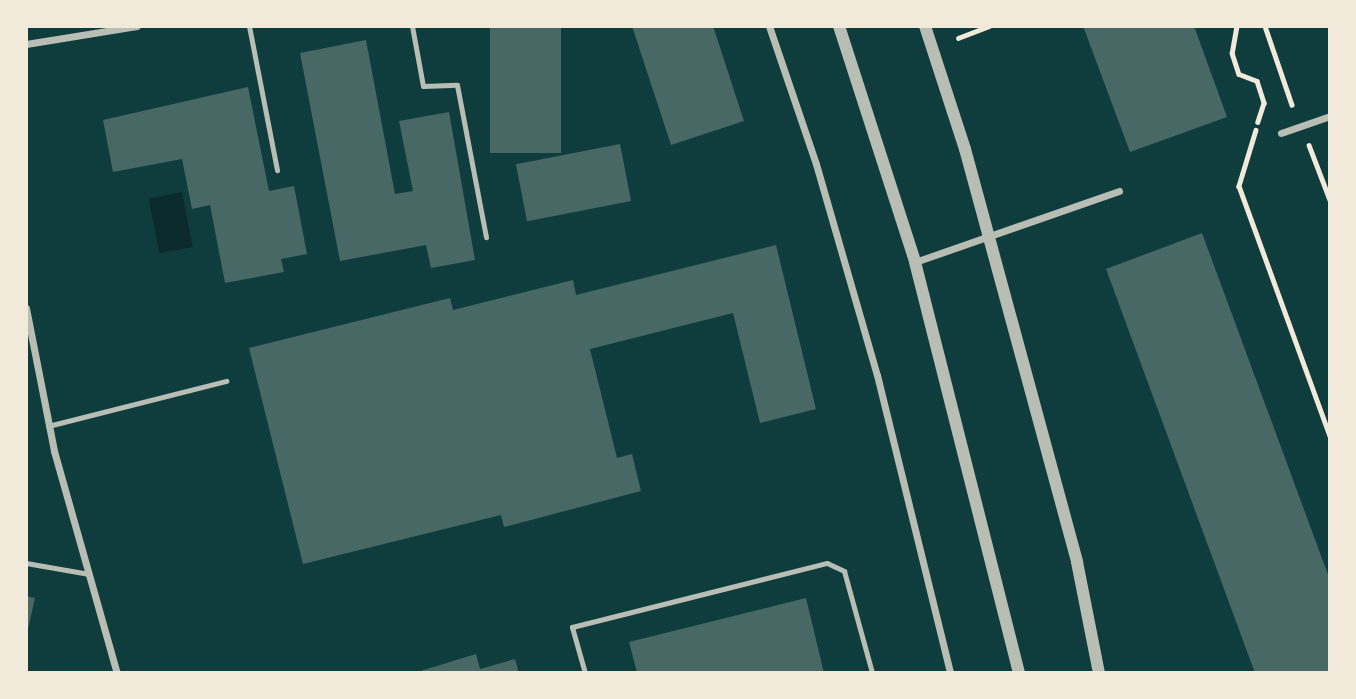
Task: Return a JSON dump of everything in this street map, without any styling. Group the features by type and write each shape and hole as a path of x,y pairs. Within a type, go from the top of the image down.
{"street":[{"path":"26,44 90,31 137,26"},
{"path":"769,26 816,164 877,375 950,673"},
{"path":"839,26 915,262 1019,673"},
{"path":"925,26 989,237 1077,562 1100,673"},
{"path":"1281,133 1330,116"},
{"path":"915,262 1119,191"},
{"path":"26,308 48,426 117,673"}],"lane":[{"path":"249,26 277,170"},
{"path":"412,26 423,86 457,85 486,237"},
{"path":"48,426 226,382"},
{"path":"26,563 89,574"},
{"path":"585,673 572,627 827,563 844,571 872,673"}],"path":[{"path":"958,38 989,26"},
{"path":"1237,26 1232,53 1239,74 1257,81 1264,103 1238,186 1330,436"},
{"path":"1265,26 1300,126 1330,200"}],"water":[{"path":"182,192 193,247 159,253 149,198"}],"building":[{"path":"490,26 561,26 561,153 490,153"},
{"path":"632,26 713,26 744,121 671,145"},
{"path":"1083,26 1194,26 1227,117 1130,152"},
{"path":"366,40 395,194 413,191 399,121 449,112 475,260 431,268 426,245 340,261 300,53"},
{"path":"248,87 269,191 294,186 307,254 281,259 284,272 225,283 210,205 192,209 182,159 113,172 103,120"},
{"path":"620,144 631,201 527,221 516,164"},
{"path":"1202,233 1330,580 1330,673 1255,673 1106,269"},
{"path":"776,245 816,409 760,423 733,313 590,349 617,458 632,454 641,491 504,527 501,515 303,564 249,348 450,298 453,310 573,280 576,295"},
{"path":"26,596 35,598 27,633 26,633"},
{"path":"806,598 824,673 637,673 629,642"},
{"path":"476,654 480,669 515,659 519,673 414,673"}]}
